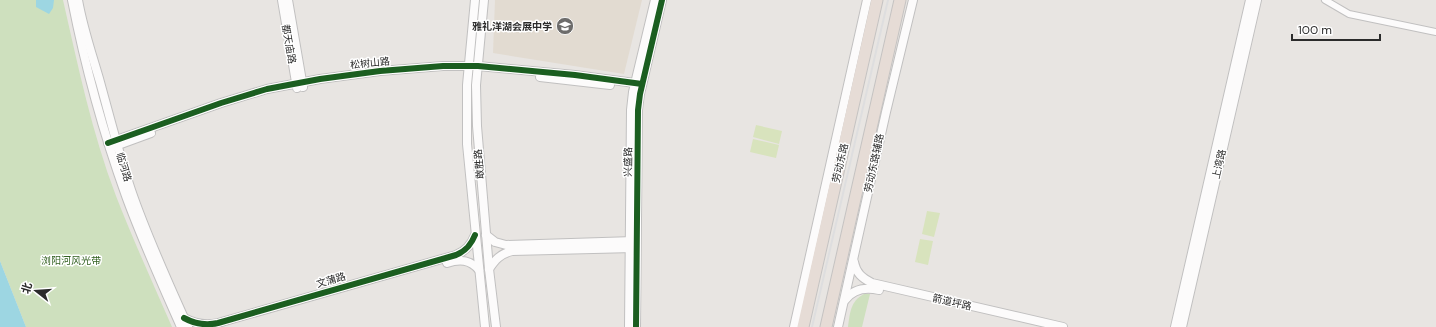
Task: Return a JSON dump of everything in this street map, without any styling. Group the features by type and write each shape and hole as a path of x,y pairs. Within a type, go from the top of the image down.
{"highway":[{"name":"劳动东路","path":"803,327 877,0"},
{"path":"826,327 900,0"}],"main road":[{"name":"临河路","path":"72,0 79,36 91,83 113,144 122,161 161,268 188,327"},
{"name":"临河路","path":"78,0 122,184 139,229 181,327"},
{"name":"都天庙路","path":"282,0 300,86"},
{"name":"都天庙路","path":"288,0 300,86"},
{"name":"敢胜路","path":"475,0 467,85 467,144 484,327"},
{"name":"敢胜路","path":"484,0 476,85 477,126 479,168 496,327"},
{"name":"兴盛路","path":"629,327 638,86 655,0"},
{"name":"兴盛路","path":"638,86 662,0"},
{"path":"794,327 867,0"},
{"name":"劳动东路辅路","path":"838,327 886,112 913,0"},
{"name":"上湾路","path":"1175,327 1250,0"},
{"name":"上湾路","path":"1182,327 1257,0"},
{"name":"松树山路","path":"113,144 268,94 300,86 380,72 443,66 638,86"},
{"name":"文蒲路","path":"184,318 202,324 218,323 456,255 463,252 471,244 475,235"},
{"path":"486,235 495,242 506,245 633,244"},
{"name":"兴盛路","path":"633,244 636,327"},
{"path":"489,269 498,257 504,253 512,251 633,244"},
{"name":"箭道坪路","path":"854,259 860,276 872,283 1063,327"},
{"name":"文蒲路","path":"225,327 456,260 468,261 479,270"},
{"name":"箭道坪路","path":"845,300 853,292 865,288 871,288 1041,327"}],"street":[{"path":"1325,0 1349,14 1436,32"}],"shaded area":[{"name":"雅礼洋湖会展中学","path":"495,0 642,0 624,74 493,53"}],"green space":[{"name":"浏阳河风光带","path":"0,0 63,0 86,99 107,172 129,229 172,327 26,327 0,261"},
{"path":"756,125 782,131 779,144 753,137"},
{"path":"753,139 779,145 776,158 750,152"},
{"path":"927,211 940,213 934,237 922,234"},
{"path":"920,239 933,241 928,265 915,262"},
{"path":"864,294 870,294 862,327 848,327 853,304"}],"water":[{"path":"36,0 54,0 53,8 49,14 36,7"},
{"path":"0,261 26,327 0,327"}],"railway":[{"path":"812,327 888,0"}],"cycle path":[{"path":"636,327 638,110 640,94 662,0"},
{"path":"108,143 221,103 267,89 320,79 380,71 443,66 478,66 575,75 642,84"},
{"path":"184,318 200,324 218,323 456,255 463,252 468,247 475,235"}],"place":[{"name":"雅礼洋湖会展中学","path":"565,26"}]}
